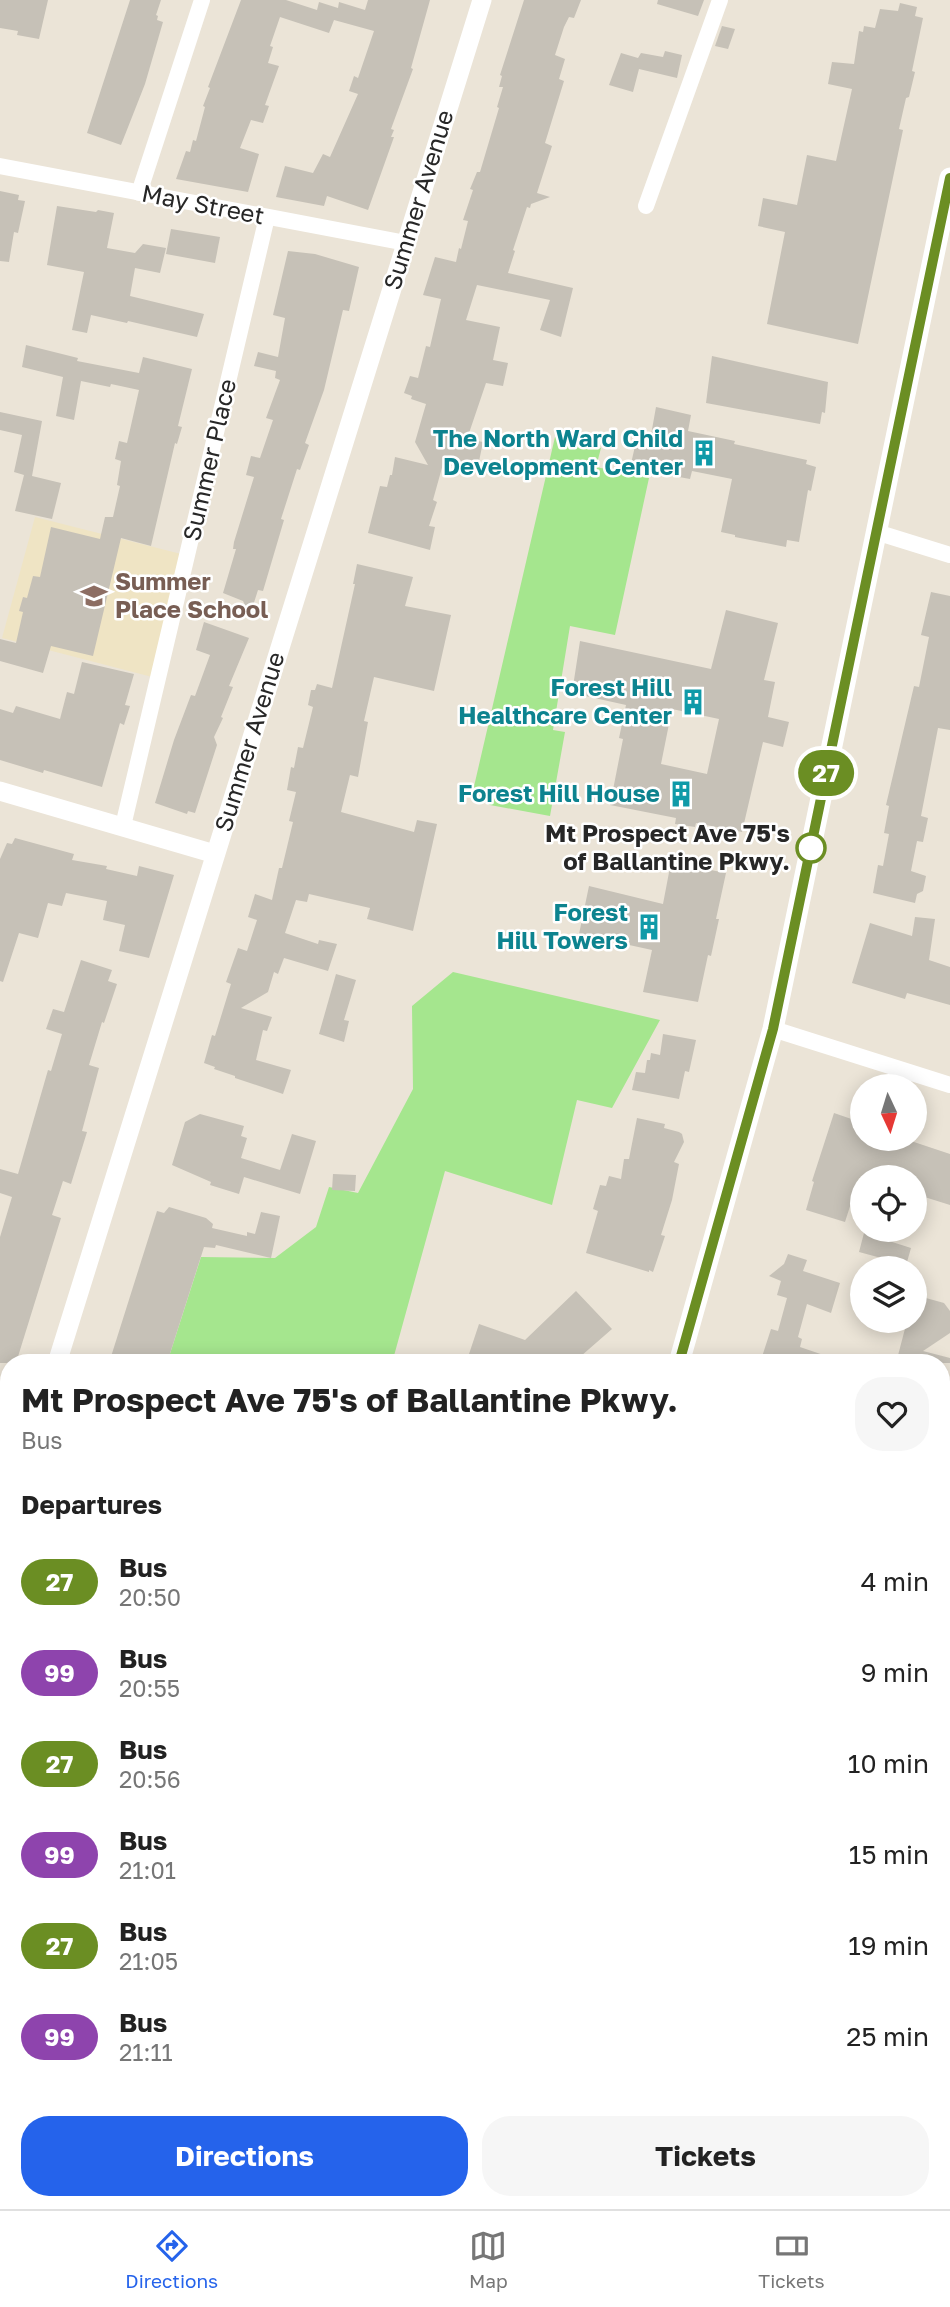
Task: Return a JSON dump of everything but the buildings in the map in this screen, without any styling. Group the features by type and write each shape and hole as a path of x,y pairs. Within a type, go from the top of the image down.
{"main road":[{"path":"682,1354 773,1029 950,178"}],"street":[{"path":"139,193 202,0"},
{"name":"Summer Avenue","path":"60,1354 482,0"},
{"path":"646,206 720,0"},
{"name":"May Street","path":"0,166 406,243"},
{"name":"Summer Place","path":"122,826 267,217"},
{"path":"876,532 950,555"},
{"path":"0,791 215,854"},
{"path":"773,1029 950,1085"}],"shaded area":[{"name":"Summer Place School","path":"35,517 185,555 156,678 2,638"}],"green space":[{"path":"555,437 601,448 596,467 649,478 615,635 570,626 553,730 565,732 550,816 490,805 472,795"},
{"path":"453,972 660,1020 612,1108 577,1100 552,1205 445,1171 394,1354 170,1354 201,1257 275,1258 316,1227 329,1187 358,1193 413,1089 412,1006"}],"bus line":[{"name":"27","path":"682,1354 773,1029 950,178"}],"place":[{"name":"The North Ward Child Development Center","path":"704,453"},
{"name":"Summer Place School","path":"94,596"},
{"name":"Forest Hill Healthcare Center","path":"693,702"},
{"name":"Forest Hill House","path":"681,794"},
{"name":"Mt Prospect Ave 75's of Ballantine Pkwy.","path":"811,848"},
{"name":"Forest Hill Towers","path":"649,927"}]}
